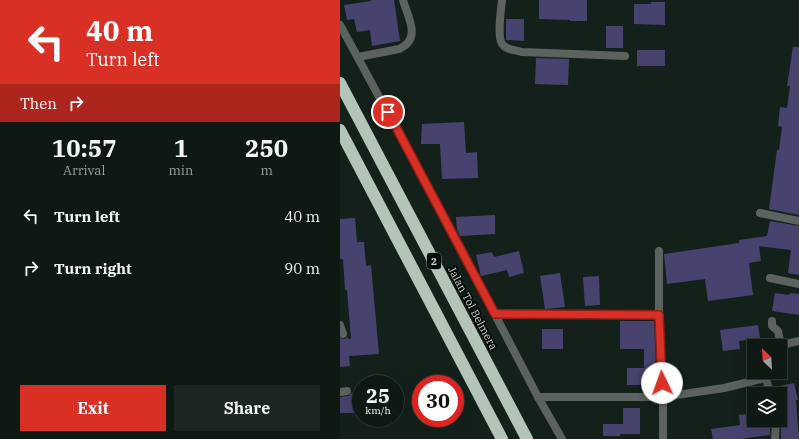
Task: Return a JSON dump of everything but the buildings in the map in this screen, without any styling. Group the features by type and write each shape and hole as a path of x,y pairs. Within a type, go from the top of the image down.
{"highway":[{"name":"Jalan Tol Belmera","path":"340,83 527,439"},
{"name":"2","path":"340,130 502,439"}],"street":[{"path":"358,57 399,49 406,47 410,43 413,32 403,0"},
{"path":"502,0 500,35 502,44 508,48 522,52 625,56"},
{"path":"340,25 430,189 538,397 562,439"},
{"path":"760,213 799,221"},
{"path":"659,251 659,315 663,397 663,439"},
{"path":"770,278 799,284"},
{"path":"495,314 659,315"},
{"path":"772,321 772,326 778,332 779,339"},
{"path":"340,325 343,334"},
{"path":"787,344 799,341"},
{"path":"538,397 663,397 724,388 762,379"},
{"path":"775,439 776,427"}],"route":[{"path":"388,112 495,314 659,315 662,383"}]}
